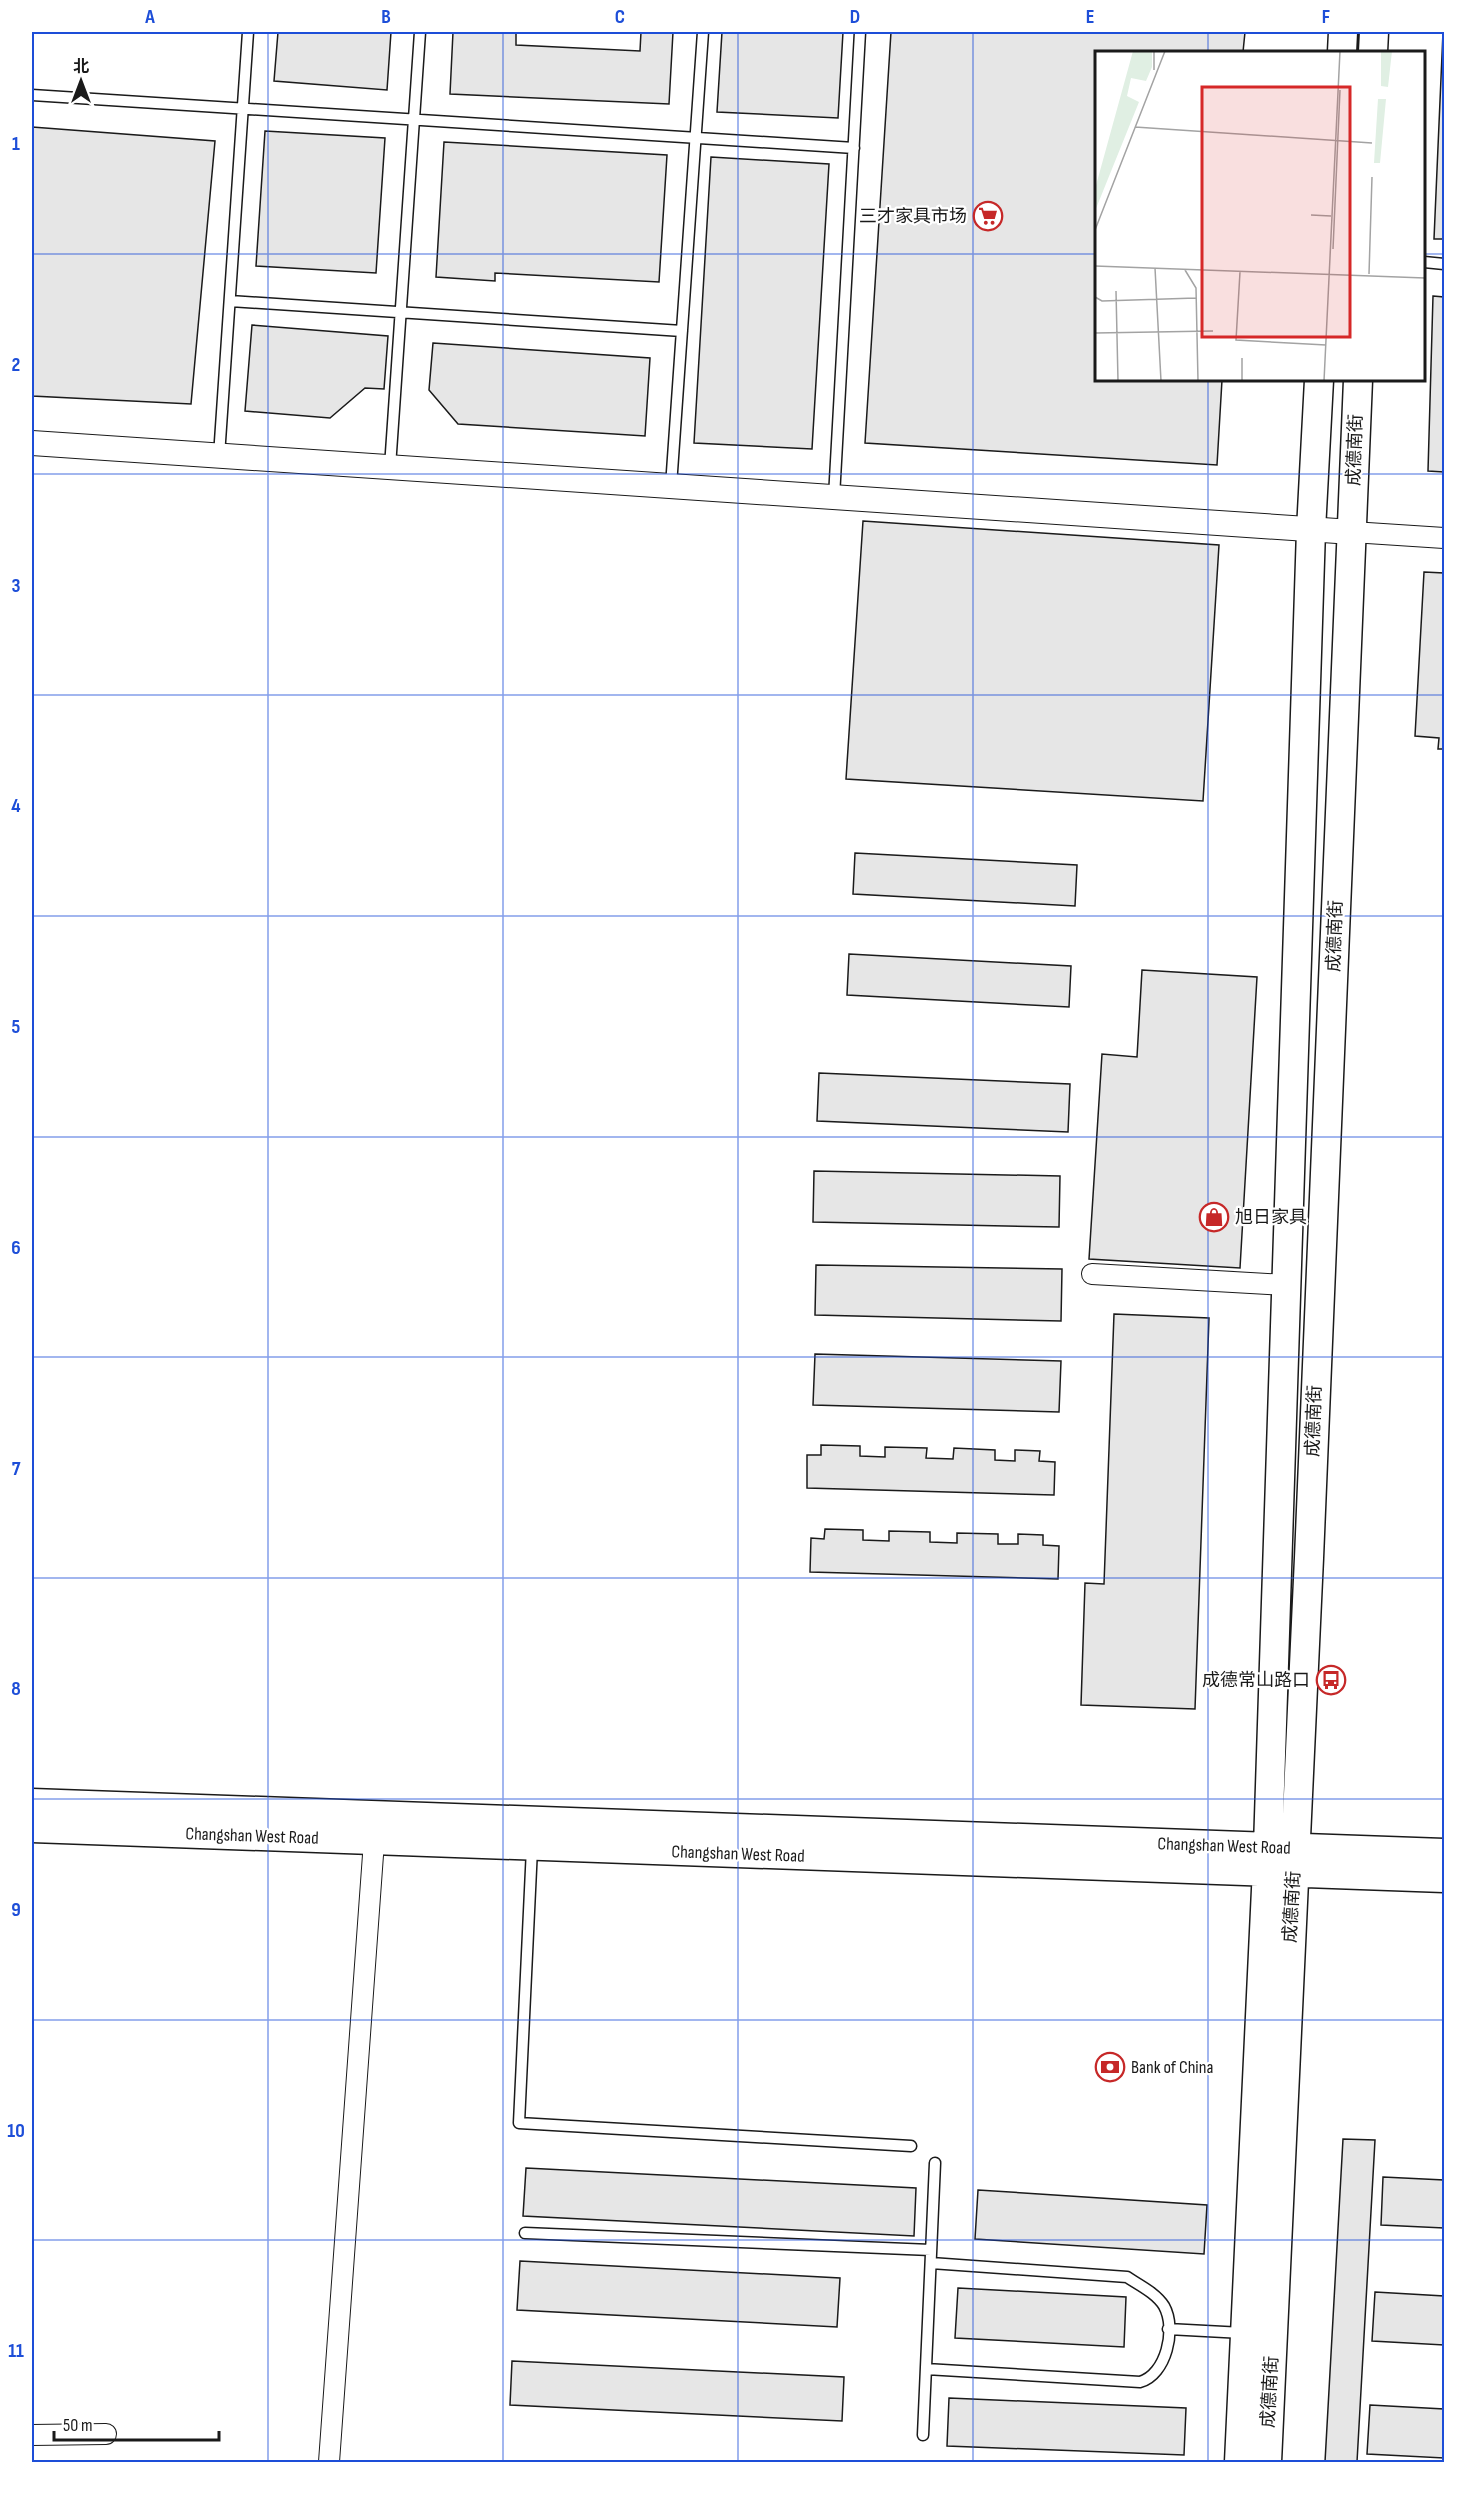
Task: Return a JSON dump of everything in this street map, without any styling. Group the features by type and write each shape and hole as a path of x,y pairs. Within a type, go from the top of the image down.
{"main road":[{"path":"1342,51 1343,32"},
{"path":"1373,51 1374,32"},
{"name":"成德南街","path":"1267,2463 1281,1860 1287,1285 1311,530 1318,381"},
{"name":"成德南街","path":"1239,2463 1245,2333 1281,1860 1352,532 1358,381"},
{"name":"Changshan West Road","path":"32,1803 1281,1860 1444,1878"},
{"name":"Changshan West Road","path":"32,1828 531,1847 1281,1860 1444,1853"}],"street":[{"path":"32,443 1444,538"},
{"path":"1092,1274 1287,1285"},
{"path":"329,2463 374,1841"},
{"path":"32,2435 106,2434"}],"lane":[{"path":"219,456 248,32"},
{"path":"390,467 420,32"},
{"path":"671,486 703,32"},
{"path":"834,497 860,32"},
{"path":"32,95 854,148"},
{"path":"1425,262 1444,264"},
{"path":"230,301 682,331"},
{"path":"531,1847 519,2123 910,2146"},
{"path":"923,2435 935,2163"},
{"path":"525,2233 931,2250"},
{"path":"926,2369 1140,2382 1149,2379 1159,2369 1167,2351 1168,2329 1165,2307 1153,2294 1127,2277 931,2263"},
{"path":"1168,2329 1245,2333"}],"building":[{"path":"278,32 391,32 387,90 274,81"},
{"path":"453,32 516,32 516,45 640,51 641,32 673,32 669,104 450,94"},
{"path":"722,32 843,32 838,118 717,112"},
{"name":"三才家具市场","path":"891,32 1245,32 1243,51 1095,51 1095,381 1222,381 1217,465 865,443"},
{"path":"1443,32 1444,239 1434,239"},
{"path":"32,127 215,141 191,404 32,396"},
{"path":"265,131 385,138 376,273 256,266"},
{"path":"444,142 667,155 659,282 495,273 495,281 436,277"},
{"path":"711,157 829,164 812,449 694,443"},
{"path":"1433,296 1444,297 1444,472 1428,471"},
{"path":"252,325 388,336 384,389 365,388 330,418 245,411"},
{"path":"433,343 650,358 645,436 458,424 429,390"},
{"path":"863,521 1219,545 1203,801 846,779"},
{"path":"1424,572 1444,573 1444,749 1438,749 1439,738 1415,736"},
{"path":"855,853 1077,865 1075,906 853,894"},
{"path":"849,954 1071,966 1069,1007 847,995"},
{"path":"1142,970 1257,977 1240,1268 1089,1259 1102,1054 1137,1057"},
{"path":"819,1073 1070,1084 1068,1132 817,1121"},
{"path":"814,1171 1060,1176 1059,1227 813,1222"},
{"path":"816,1265 1062,1269 1061,1321 815,1315"},
{"path":"1114,1314 1209,1318 1195,1709 1081,1705 1085,1583 1104,1584"},
{"path":"815,1354 1061,1361 1059,1412 813,1405"},
{"path":"821,1445 860,1446 860,1456 885,1457 885,1447 927,1448 926,1458 953,1459 954,1448 995,1450 995,1460 1015,1461 1015,1450 1040,1451 1039,1461 1055,1462 1054,1495 807,1488 807,1455 821,1455"},
{"path":"825,1529 863,1530 863,1540 889,1541 889,1531 930,1532 930,1542 957,1543 957,1533 998,1534 998,1544 1018,1544 1018,1534 1043,1535 1043,1545 1059,1546 1058,1579 810,1572 811,1538 824,1539"},
{"path":"1343,2139 1375,2140 1357,2462 1325,2462"},
{"path":"526,2168 916,2188 914,2236 523,2216"},
{"path":"1383,2177 1444,2180 1444,2228 1381,2225"},
{"path":"978,2190 1207,2205 1204,2254 975,2239"},
{"path":"520,2261 840,2278 837,2327 517,2310"},
{"path":"958,2288 1126,2297 1124,2347 955,2338"},
{"path":"1375,2292 1444,2296 1444,2345 1372,2341"},
{"path":"512,2361 844,2377 842,2421 510,2405"},
{"path":"949,2398 1186,2408 1184,2455 947,2446"},
{"path":"1370,2405 1444,2409 1444,2458 1367,2454"}],"place":[{"name":"三才家具市场","path":"988,216"},
{"name":"旭日家具","path":"1214,1217"},
{"name":"成德常山路口","path":"1331,1680"},
{"name":"Bank of China","path":"1110,2067"}]}
